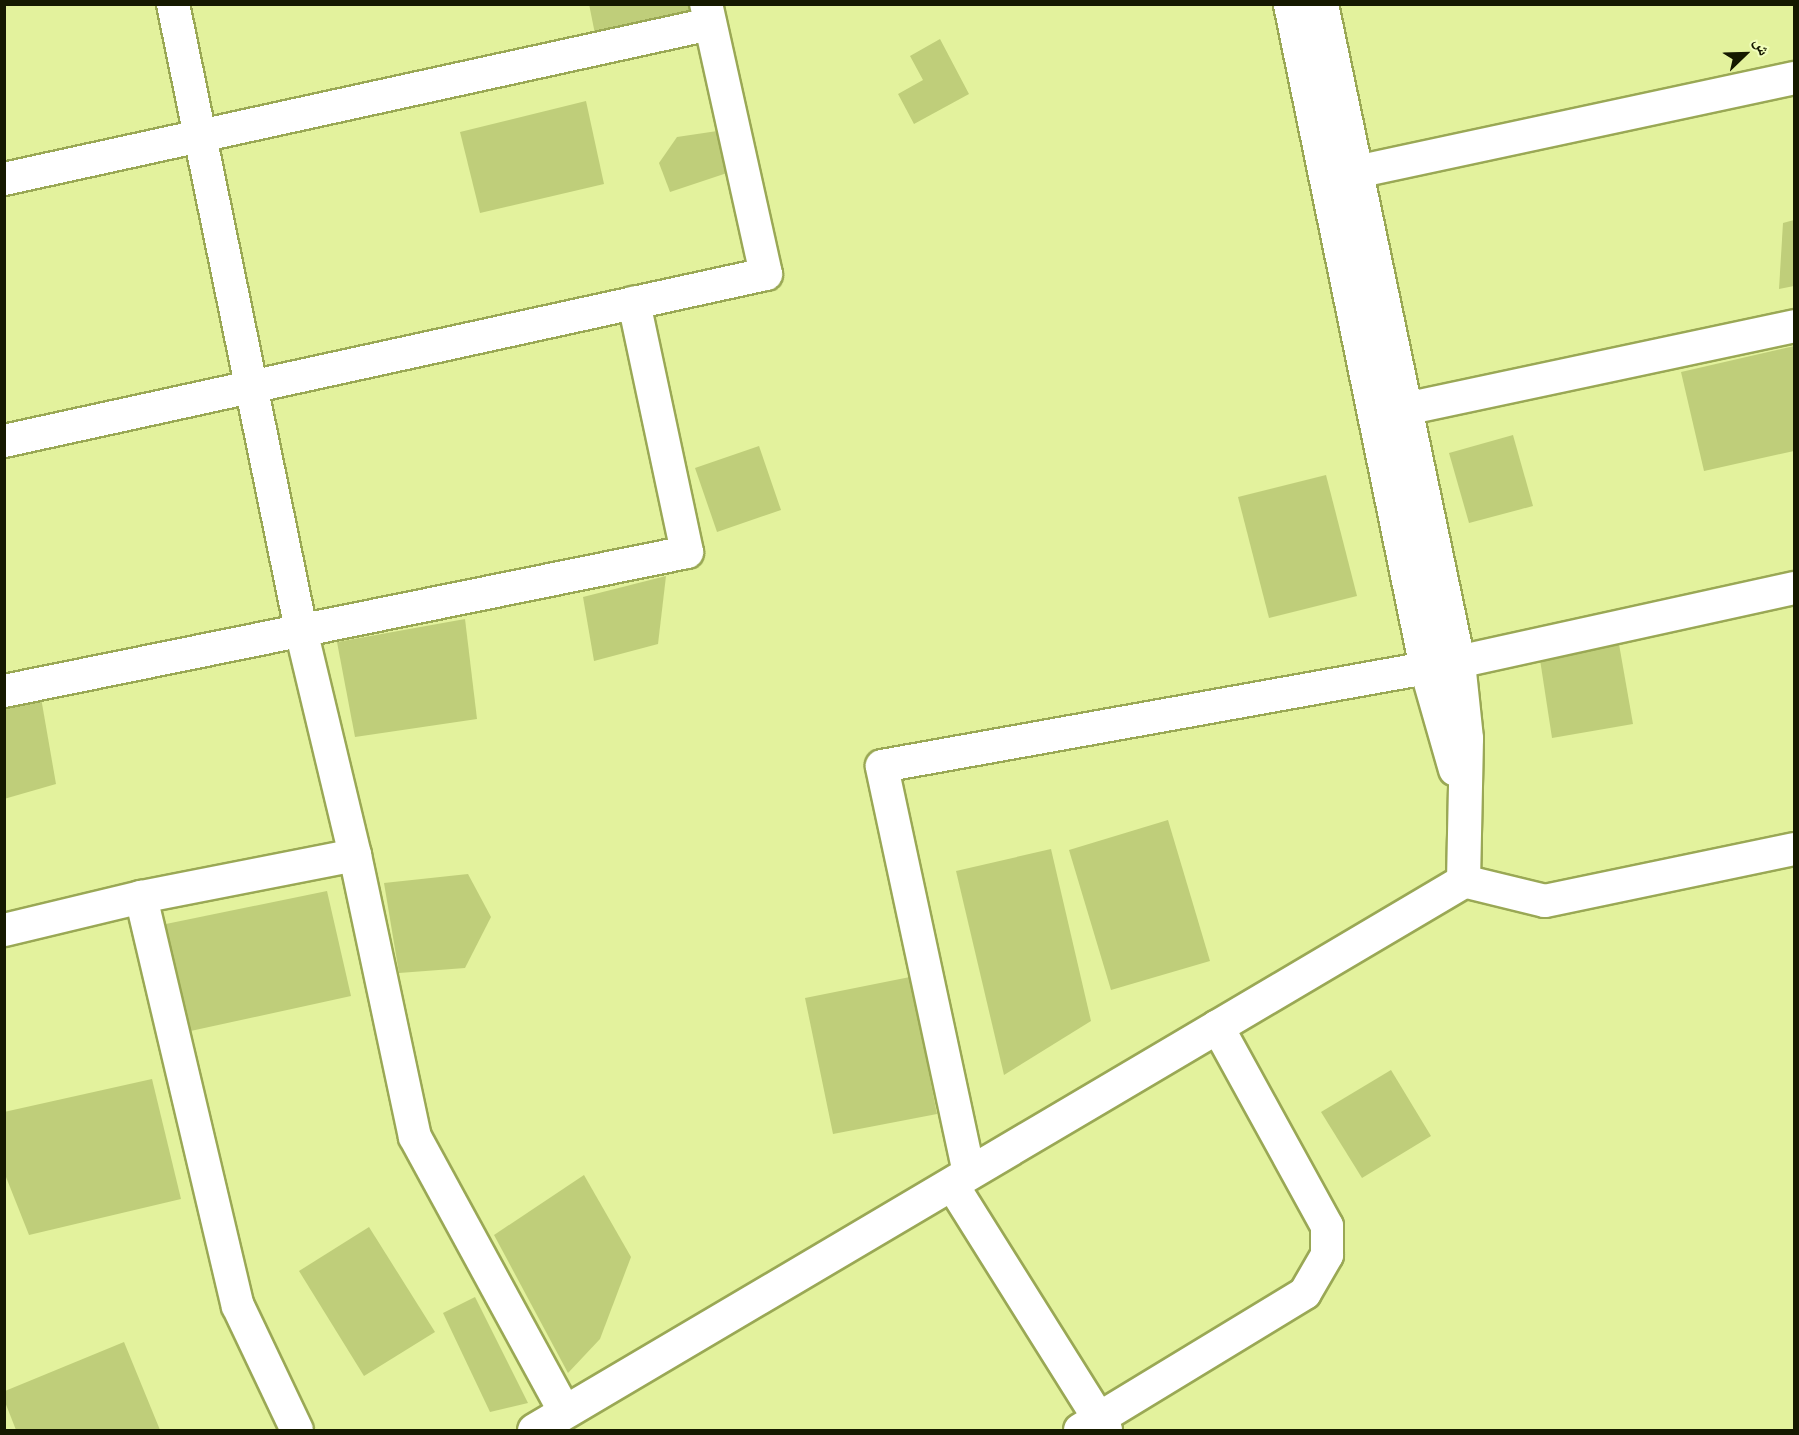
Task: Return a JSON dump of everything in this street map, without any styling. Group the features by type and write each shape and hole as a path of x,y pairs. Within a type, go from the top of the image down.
{"street":[{"path":"173,4 301,630 355,855 415,1137 565,1412"},
{"path":"1290,4 1426,668 1446,747 1464,794"},
{"path":"1321,4 1458,662 1466,738 1463,881"},
{"path":"4,178 200,136 708,14 766,274 4,441"},
{"path":"1356,172 1794,78"},
{"path":"4,691 687,552 634,303"},
{"path":"1405,409 1794,326"},
{"path":"1458,662 1794,588"},
{"path":"1217,1026 1327,1226 1327,1255 1305,1293 1095,1427 961,1179 882,766 1426,668"},
{"path":"534,1431 1463,881 1545,901 1794,849"},
{"path":"4,930 141,897 355,855"},
{"path":"141,897 238,1306 297,1431"}],"building":[{"path":"589,4 696,4 699,18 595,34"},
{"path":"940,39 969,94 914,124 898,94 923,80 910,56"},
{"path":"586,101 604,184 480,213 460,132"},
{"path":"724,130 736,170 670,192 659,163 677,137"},
{"path":"1794,220 1794,286 1779,289 1783,223"},
{"path":"1794,346 1794,451 1704,471 1681,372"},
{"path":"1513,435 1533,506 1469,523 1449,453"},
{"path":"759,446 781,510 717,532 695,468"},
{"path":"1326,475 1357,596 1269,618 1238,497"},
{"path":"666,576 658,644 594,661 583,597"},
{"path":"465,619 477,719 355,737 337,642"},
{"path":"1616,627 1633,724 1552,738 1539,653"},
{"path":"40,692 56,784 4,799 4,701"},
{"path":"1168,820 1210,961 1111,990 1069,850"},
{"path":"1051,849 1091,1021 1004,1075 956,871"},
{"path":"468,874 491,917 465,968 399,973 384,883"},
{"path":"327,891 351,996 186,1032 161,925"},
{"path":"910,977 937,1114 833,1134 805,998"},
{"path":"1391,1070 1431,1136 1362,1178 1321,1112"},
{"path":"152,1079 181,1199 29,1235 4,1172 4,1112"},
{"path":"584,1175 631,1257 600,1339 568,1373 494,1235"},
{"path":"369,1227 435,1332 364,1376 299,1271"},
{"path":"475,1297 528,1403 490,1412 443,1313"},
{"path":"124,1342 160,1430 16,1430 5,1402 5,1391"}]}
